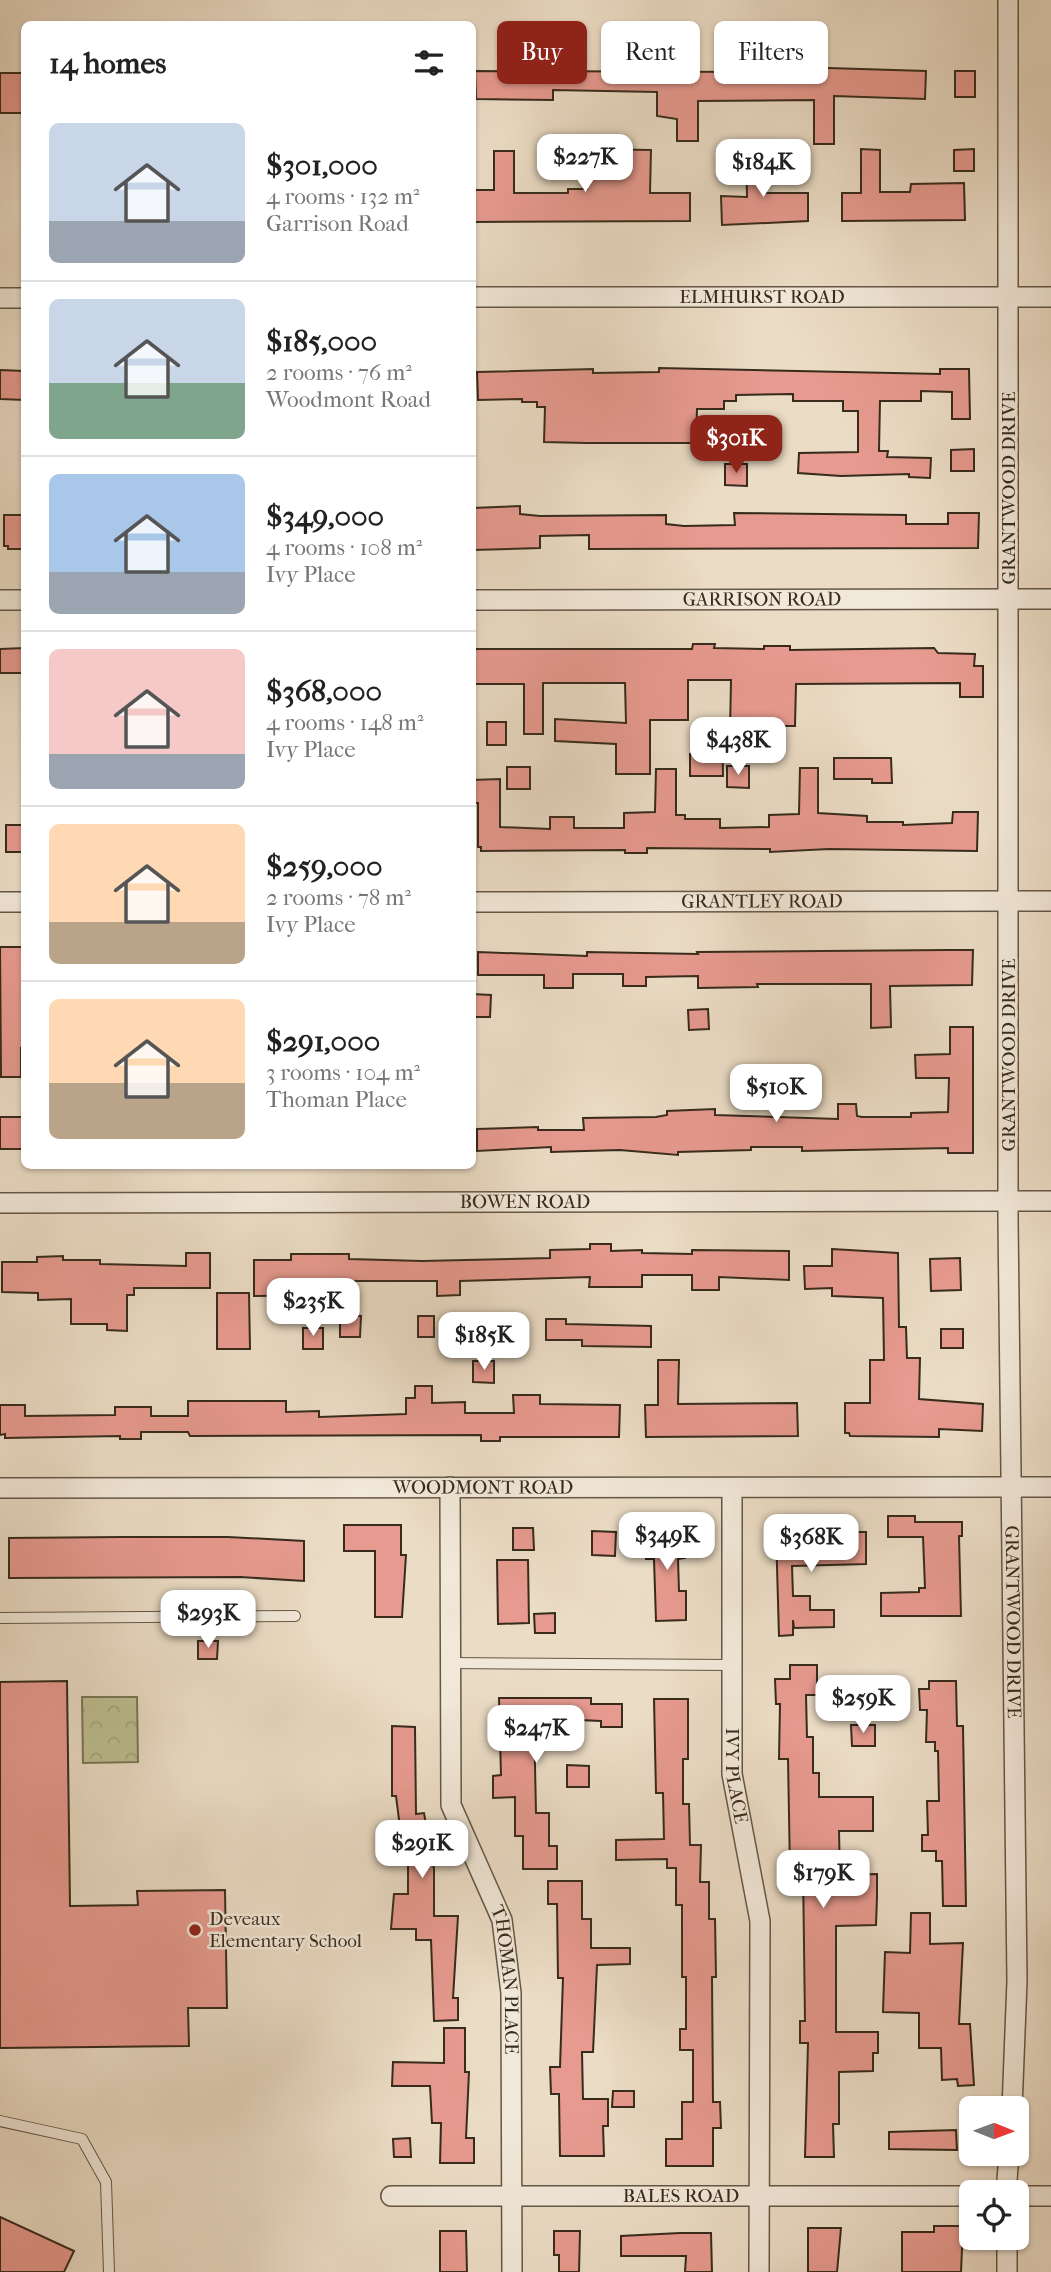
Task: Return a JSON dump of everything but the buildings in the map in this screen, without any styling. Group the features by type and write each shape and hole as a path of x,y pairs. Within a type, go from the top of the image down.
{"street":[{"name":"GRANTWOOD DRIVE","path":"1008,0 1009,1487 1017,1968 1012,2096"},
{"name":"ELMHURST ROAD","path":"476,297 1051,297"},
{"path":"0,298 21,298"},
{"name":"GARRISON ROAD","path":"476,600 1051,599"},
{"path":"0,600 21,600"},
{"name":"GRANTLEY ROAD","path":"476,902 1051,901"},
{"path":"0,902 21,902"},
{"name":"BOWEN ROAD","path":"0,1203 1051,1201"},
{"name":"WOODMONT ROAD","path":"0,1488 1051,1487"},
{"name":"THOMAN PLACE","path":"450,1488 451,1805 502,1920 511,1993 512,2272"},
{"name":"IVY PLACE","path":"732,1489 732,1774 760,1921 759,2272"},
{"name":"BALES ROAD","path":"391,2196 959,2196"},
{"path":"1029,2196 1051,2196"},
{"path":"1007,2250 1007,2272"}],"lane":[{"path":"0,1618 295,1616"},
{"path":"450,1662 732,1665"},
{"path":"0,2121 82,2139 106,2182 109,2272"}],"green space":[{"path":"82,1697 137,1697 138,1762 83,1763"}],"place":[{"name":"Deveaux Elementary School","path":"195,1930"}]}
